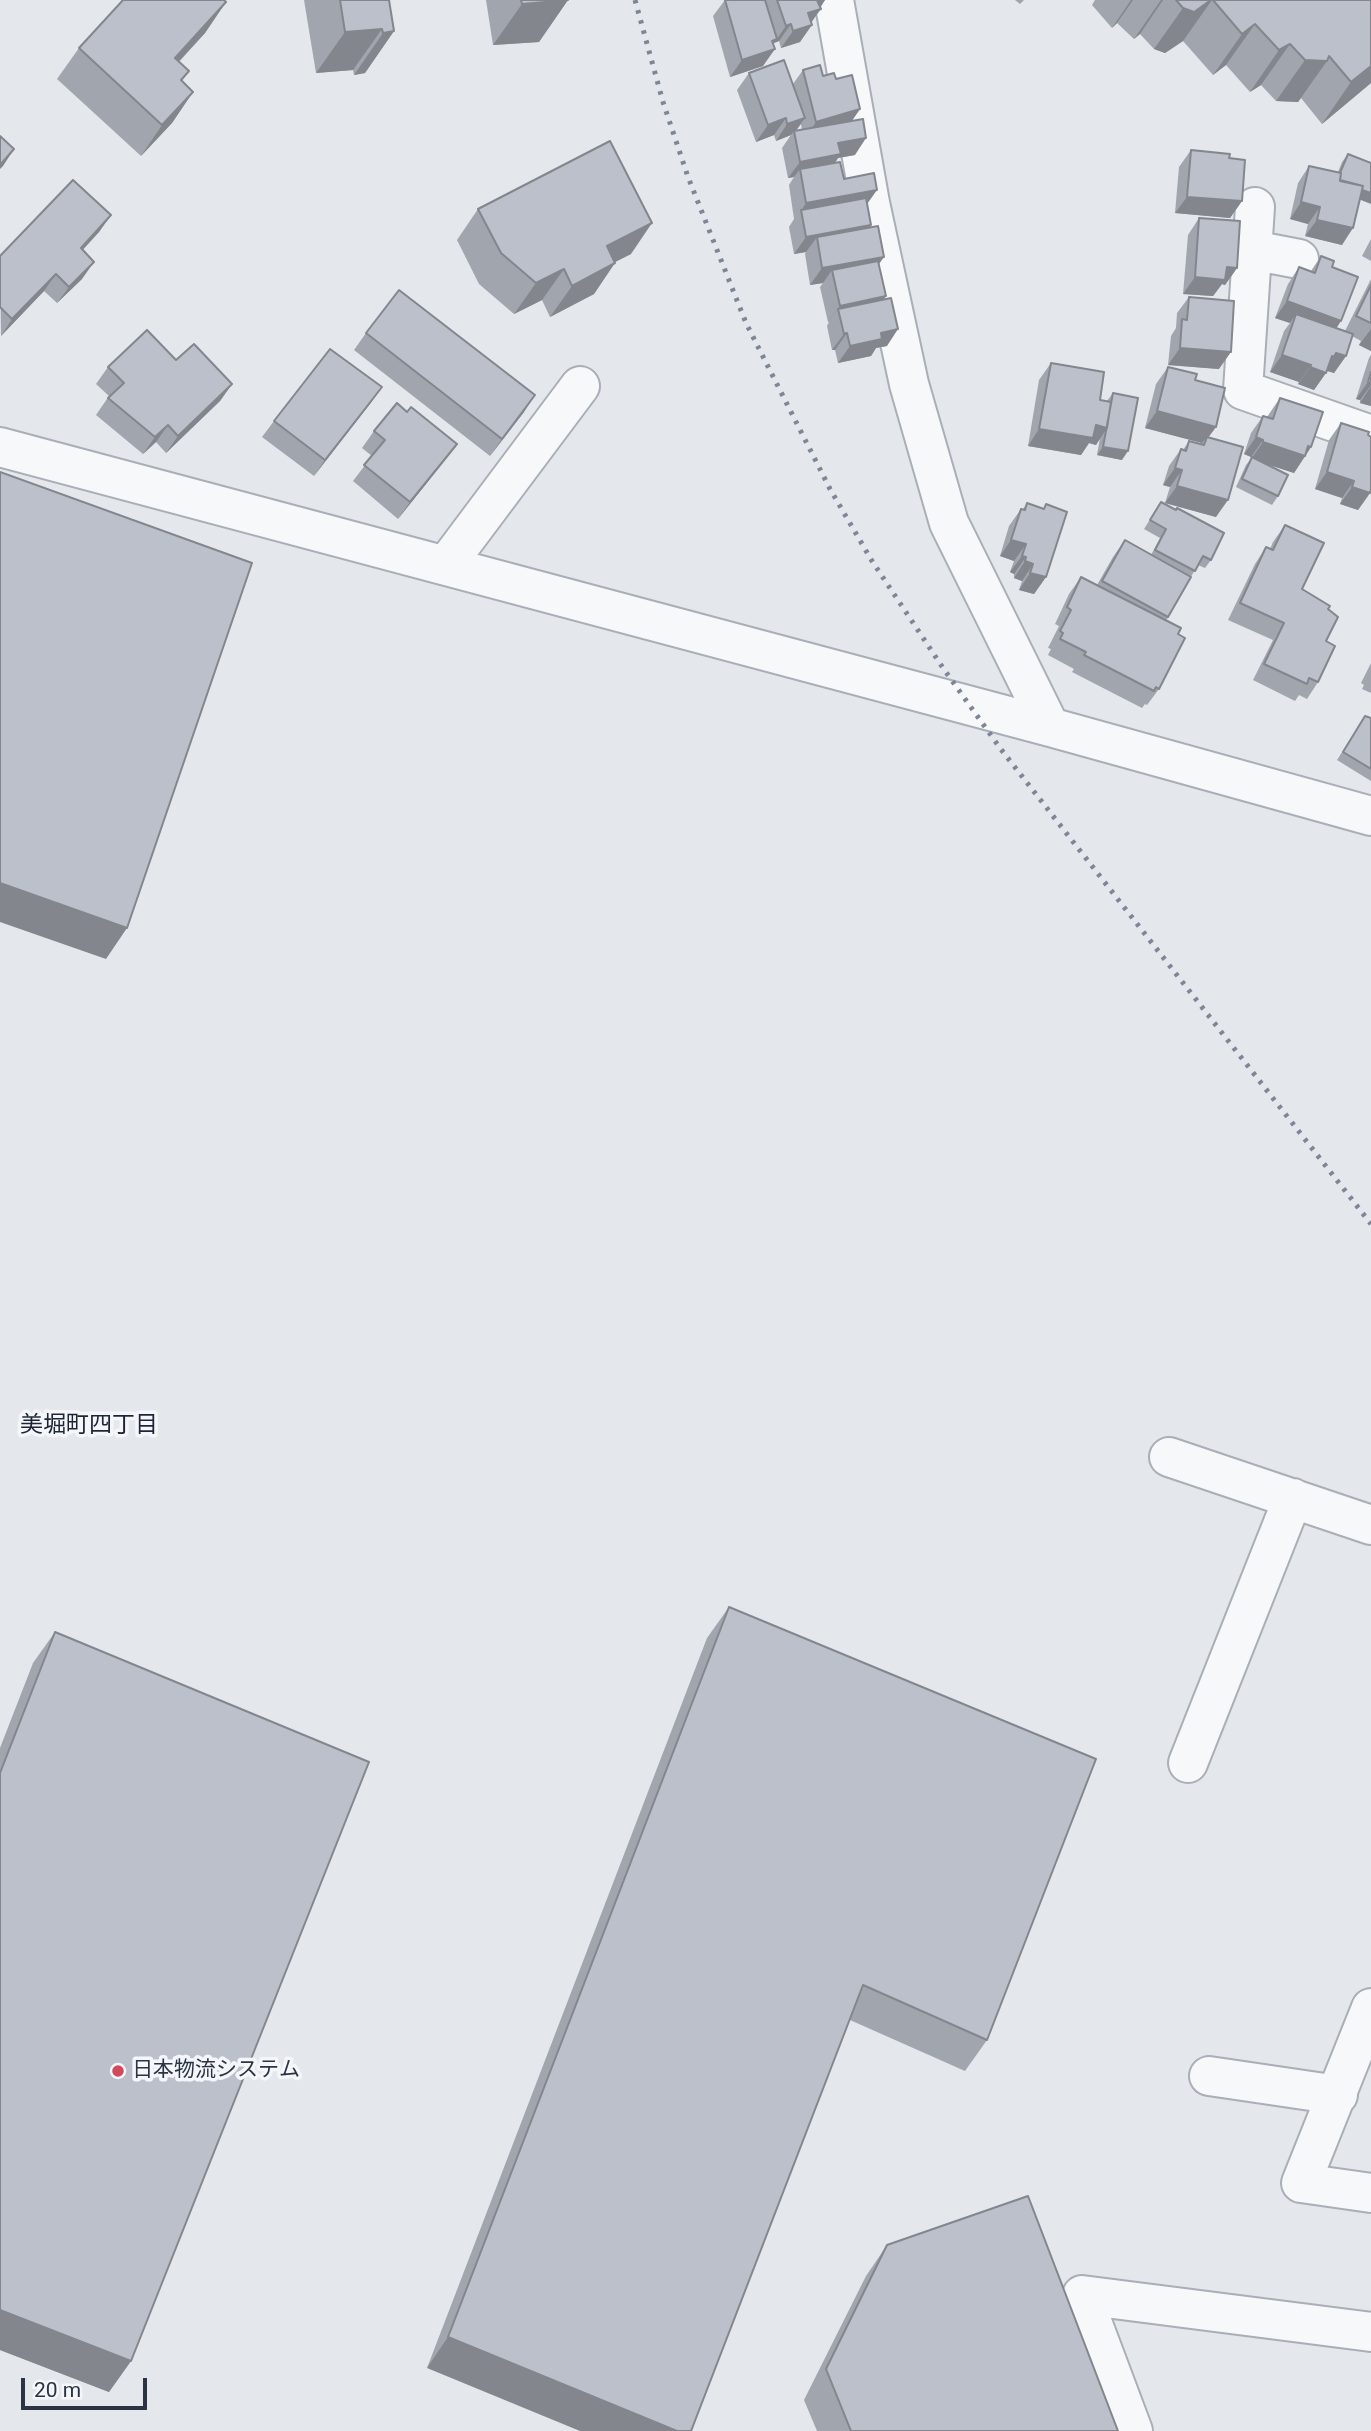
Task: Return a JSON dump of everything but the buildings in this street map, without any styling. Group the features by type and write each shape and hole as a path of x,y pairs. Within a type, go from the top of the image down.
{"street":[{"path":"834,0 870,203 909,384 949,523 1049,727"},
{"path":"1255,207 1243,390 1371,435"},
{"path":"1252,250 1298,258"},
{"path":"446,565 580,386"},
{"path":"0,447 1049,727 1371,816"},
{"path":"1169,1457 1371,1525"},
{"path":"1188,1763 1293,1498"},
{"path":"1371,2008 1301,2183 1371,2193"},
{"path":"1209,2076 1338,2095"},
{"path":"1133,2431 1082,2295 1371,2332"}],"railway":[{"path":"635,0 663,102 688,177 746,323 830,489 872,561 1000,748 1371,1224"}],"place":[{"name":"日本物流システム","path":"118,2071"}],"district":[{"name":"美堀町四丁目","path":"89,1426"}]}
